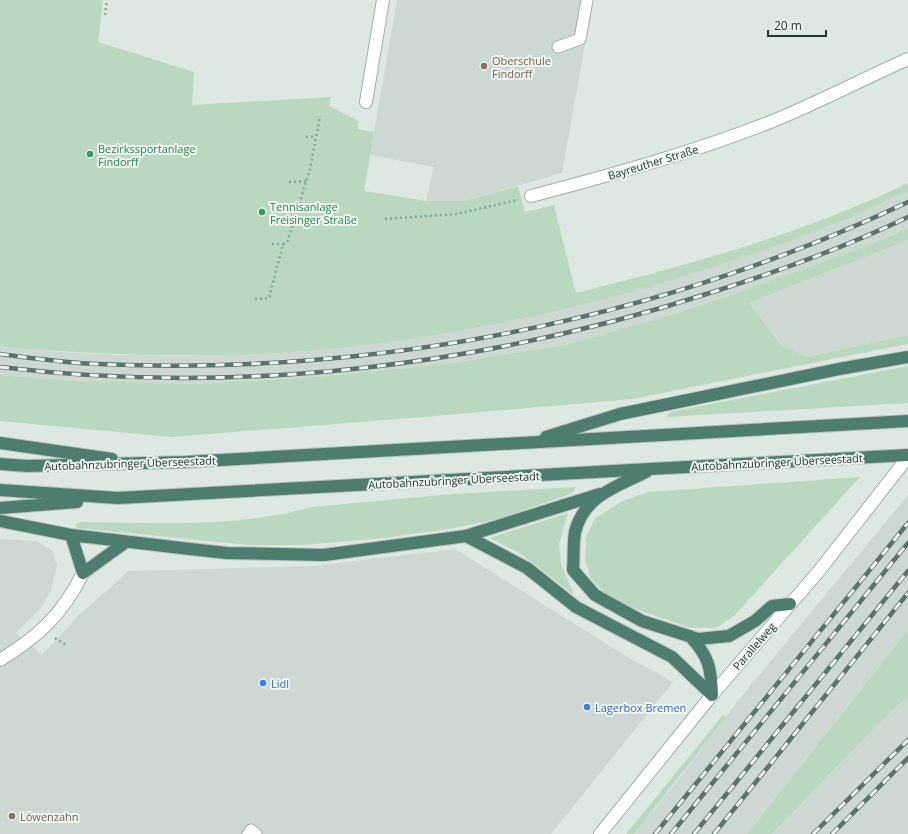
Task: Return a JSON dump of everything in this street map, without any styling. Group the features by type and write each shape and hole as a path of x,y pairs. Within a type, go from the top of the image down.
{"highway":[{"path":"528,443 620,414 839,369 908,357"},
{"name":"Autobahnzubringer Überseestadt","path":"0,464 28,466 141,464 908,421"},
{"path":"0,442 53,449 141,464"},
{"name":"Autobahnzubringer Überseestadt","path":"0,490 118,498 908,456"},
{"path":"0,521 71,535 227,553 324,555 466,536 600,494 652,469"},
{"path":"600,494 582,512 575,533 573,570 594,595 642,621 698,639 729,636 755,621 772,606 790,604"},
{"path":"0,508 118,498"},
{"path":"71,535 83,573 126,542"},
{"path":"466,536 527,568 576,607 672,657 712,695"},
{"path":"690,636 704,652 712,671 712,695"}],"street":[{"path":"366,102 382,0"},
{"name":"Bayreuther Straße","path":"531,196 692,150 769,123 908,59"},
{"name":"Parallelweg","path":"600,834 712,695 819,571 908,456"},
{"path":"0,660 43,630 64,606 83,573"}],"lane":[{"path":"558,47 580,39 587,0"},
{"path":"248,834 251,830 256,834"}],"path":[{"path":"105,15 107,0"},
{"path":"272,244 287,243 306,181 320,116"},
{"path":"306,137 316,136"},
{"path":"289,182 306,181"},
{"path":"385,219 457,214 531,196"},
{"path":"255,298 269,298 283,244"}],"shaded area":[{"name":"Oberschule Findorff","path":"397,0 593,0 562,173 464,201 426,201 434,167 370,155"},
{"path":"908,192 908,228 879,241 737,293 671,315 565,345 446,364 314,377 196,384 73,381 0,375 0,347 74,353 127,355 182,356 264,353 308,351 386,342 480,327 636,290 723,264 823,229"},
{"path":"908,240 908,335 807,357 782,346 749,303"},
{"path":"908,495 908,630 747,834 634,834 674,785 741,697"},
{"path":"0,539 37,541 52,551 57,565 51,591 40,609 16,633 42,655 79,615 129,571 311,566 455,549 626,656 673,682 551,834 0,834"},
{"path":"908,696 908,834 772,834 877,725"}],"green space":[{"path":"0,0 103,0 98,42 194,72 192,105 331,97 329,106 359,121 358,129 374,132 364,191 426,201 464,201 518,186 525,212 554,205 576,293 745,247 828,218 908,183 908,192 822,229 698,272 570,308 439,334 374,344 309,351 232,355 116,354 0,347"},
{"path":"908,228 908,240 749,303 782,346 807,357 908,335 908,344 632,399 436,416 172,437 0,421 0,375 73,381 196,384 314,377 446,364 565,345 671,315 737,293 879,241"},
{"path":"908,366 908,403 667,417 670,412"},
{"path":"860,477 734,616 716,628 690,628 636,609 607,595 591,579 585,560 586,538 595,518 623,501 648,492"},
{"path":"576,487 573,493 502,518 455,528 384,538 305,545 249,545 77,528 76,524 81,522 197,523 226,521 284,514 312,507 452,494"},
{"path":"568,513 559,544 561,564 574,595 521,554 490,538"},
{"path":"908,630 908,696 877,725 772,834 747,834"},
{"path":"723,715 726,717 634,834 626,834"}],"railway":[{"path":"0,354 98,364 202,365 306,360 410,349 513,332 614,309 714,279 812,244 908,202"},
{"path":"0,367 91,375 181,378 272,375 362,368 452,356 541,339 629,317 716,291 814,257 908,217"},
{"path":"655,834 908,523"},
{"path":"671,834 908,543"},
{"path":"694,834 908,571"},
{"path":"714,834 908,593"},
{"path":"813,834 908,740"},
{"path":"832,834 908,758"}],"place":[{"name":"Oberschule Findorff","path":"484,66"},
{"name":"Bezirkssportanlage Findorff","path":"90,154"},
{"name":"Tennisanlage Freisinger Straße","path":"262,212"},
{"name":"Lidl","path":"263,683"},
{"name":"Lagerbox Bremen","path":"587,707"},
{"name":"Löwenzahn","path":"12,816"}]}
